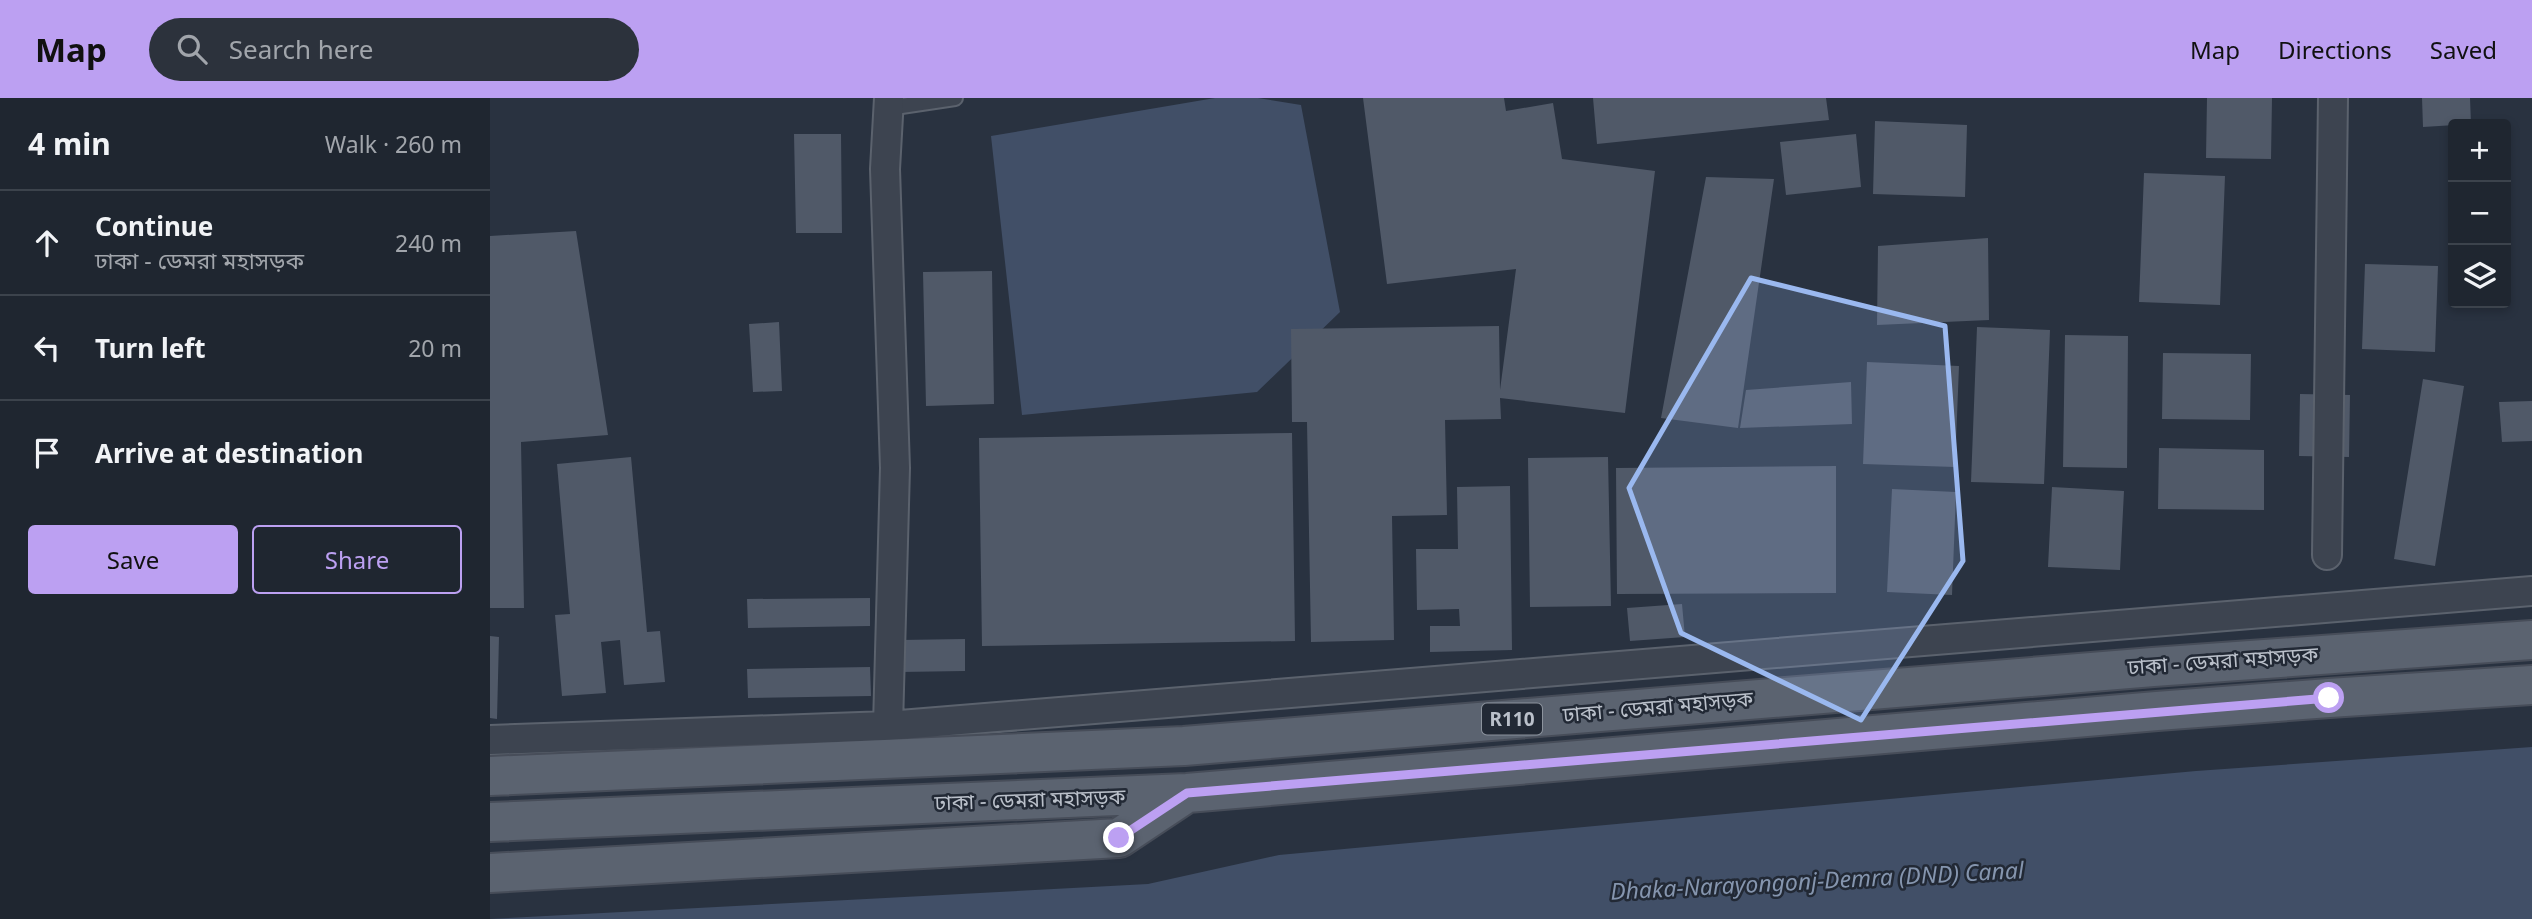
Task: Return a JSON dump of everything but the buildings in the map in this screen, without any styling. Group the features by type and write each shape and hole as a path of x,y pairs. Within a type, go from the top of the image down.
{"main road":[{"name":"ঢাকা - ডেমরা মহাসড়ক","path":"490,776 1184,746 2166,666 2532,640"},
{"name":"ঢাকা - ডেমরা মহাসড়ক","path":"490,822 1187,793 2143,712 2532,685"},
{"path":"490,873 1119,838 1187,793"}],"street":[{"path":"2327,555 2333,98"},
{"path":"888,726 895,468 886,169 889,103"},
{"path":"490,740 888,726 2532,591"}],"lane":[{"path":"889,103 955,98"}],"highlighted area":[{"path":"1751,278 1945,326 1963,561 1861,720 1681,633 1629,488"}],"water":[{"path":"1215,98 1258,98 1301,105 1340,312 1257,392 1022,415 991,136"},
{"name":"Dhaka-Narayongonj-Demra (DND) Canal","path":"2532,747 2532,919 490,919 1148,884 1279,855 2196,771"}],"route":[{"path":"1119,838 1187,793 2329,698"}]}
